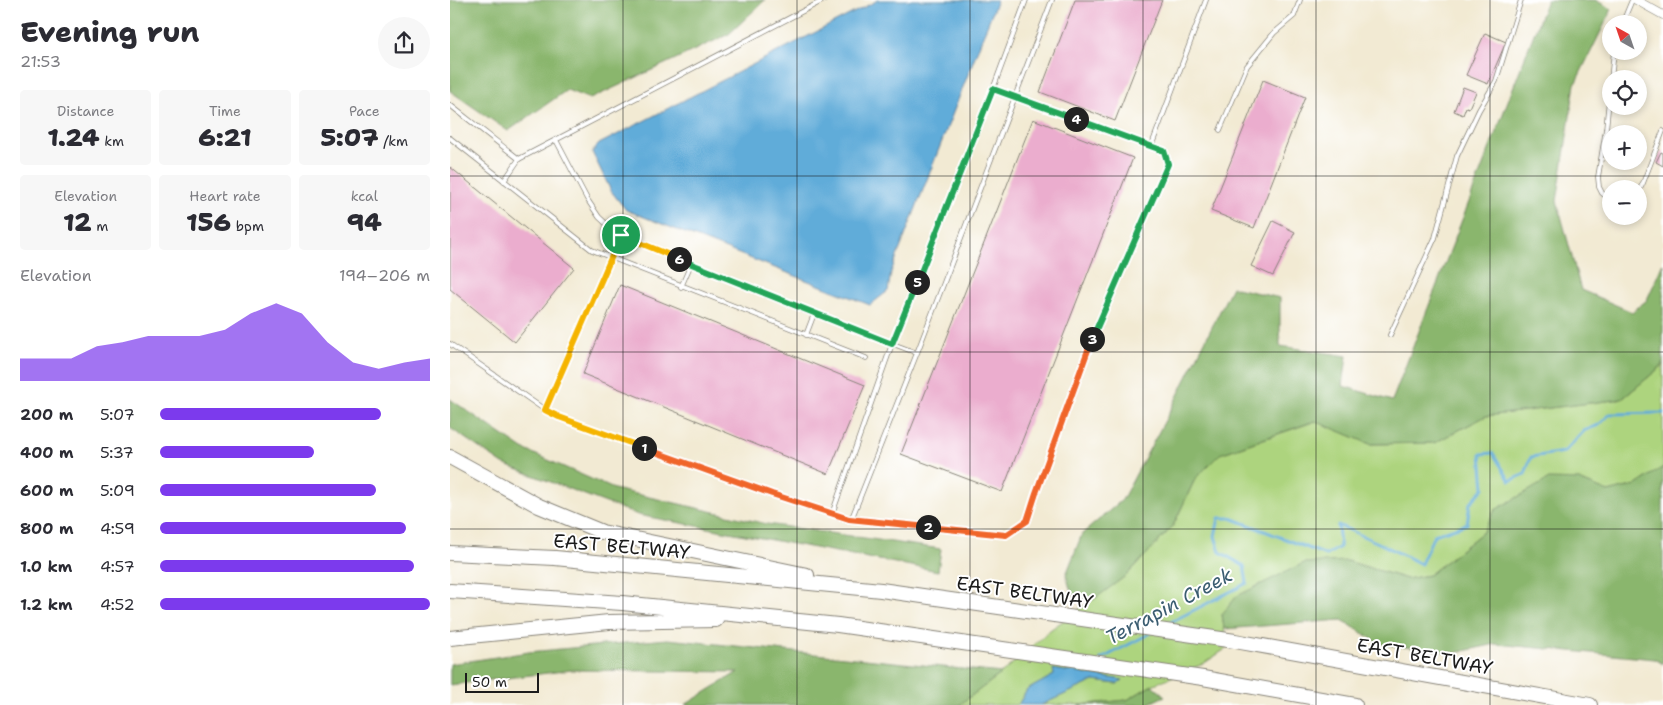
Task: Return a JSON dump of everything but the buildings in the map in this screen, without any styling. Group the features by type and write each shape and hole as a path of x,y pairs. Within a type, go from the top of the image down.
{"highway":[{"path":"450,457 539,506 602,532 881,590"},
{"name":"EAST BELTWAY","path":"450,553 555,558 881,590 1235,641 1590,705"},
{"path":"450,591 622,603 838,625 1202,678 1354,705"},
{"path":"450,638 609,622 775,618"}],"street":[{"path":"1636,0 1663,15"}],"lane":[{"path":"504,180 519,159 824,0"},
{"path":"832,514 892,344 993,89 1026,0"},
{"path":"849,519 853,515 917,353 1052,0"},
{"path":"1151,147 1206,0"},
{"path":"1220,130 1247,66 1274,34 1294,16 1300,0"},
{"path":"1390,335 1435,238 1457,156 1479,110 1496,82 1521,0"},
{"path":"1626,15 1632,0"},
{"path":"1602,193 1598,177 1606,129 1613,60"},
{"path":"450,344 545,410 559,417 763,491 849,519 1006,535 1027,521 1096,328 1168,164 1164,151 993,89"},
{"path":"450,105 519,159"},
{"path":"1644,180 1663,131"},
{"path":"450,138 592,250 866,358"},
{"path":"556,140 587,199 599,217 617,234 814,314 917,353"},
{"path":"545,410 621,235"},
{"path":"682,286 691,264"},
{"path":"806,335 814,314"}],"green space":[{"path":"450,0 765,0 729,34 590,99 567,90 508,131 450,91"},
{"path":"1547,0 1595,0 1612,9 1609,15 1602,15 1602,29 1575,84 1557,201 1581,290 1632,312 1647,300 1663,263 1663,365 1622,399 1486,416 1434,443 1370,444 1315,421 1220,454 1195,479 1173,526 1127,575 1093,600 1072,595 1066,575 1082,534 1122,500 1169,413 1232,287 1280,298 1280,346 1347,356 1343,386 1392,401"},
{"path":"1663,365 1663,467 1636,485 1608,492 1579,480 1495,510 1483,532 1429,575 1407,579 1347,561 1222,614 1227,648 1203,664 1152,685 1127,700 1079,705 1041,705 1094,681 1117,684 1122,680 1054,669 1054,675 1027,690 1018,705 959,705 1002,673 1050,630 1127,575 1173,526 1195,479 1220,454 1316,421 1370,444 1434,443 1486,416 1622,399"},
{"path":"450,399 523,449 614,489 767,524 941,549 938,571 638,515 503,464 450,428"},
{"path":"1663,467 1663,664 1655,659 1496,644 1454,653 1380,644 1342,620 1224,629 1222,614 1237,596 1304,563 1347,561 1407,579 1429,575 1483,532 1495,510 1549,479 1579,480 1608,492 1636,485"},
{"path":"667,639 1002,673 959,705 685,705 738,672 572,670 450,685 450,664 529,652"},
{"path":"1152,685 1165,696 1145,705 1079,705 1127,700"}],"water":[{"path":"878,0 997,0 891,272 888,291 870,305 626,210 611,191 592,152 599,144"},
{"path":"1053,669 1123,680 1117,684 1094,681 1041,705 1018,705 1027,690 1054,675"}],"waterway":[{"name":"Terrapin Creek","path":"1165,625 1247,583 1244,566 1220,552 1215,536 1219,518 1231,518 1326,555 1340,547 1338,525 1421,564 1434,535 1467,524 1470,503 1484,488 1481,454 1493,453 1510,481 1525,474 1531,457 1564,452 1585,430 1599,425 1610,414 1663,413"},
{"name":"Terrapin Creek","path":"1101,659 1149,634"},
{"name":"Terrapin Creek","path":"1072,673 1087,666"}],"route":[{"path":"993,89 1164,151 1168,164 1096,328 1027,521 1006,535 849,519 772,494 559,417 545,410 621,235 892,344 993,89"}]}
